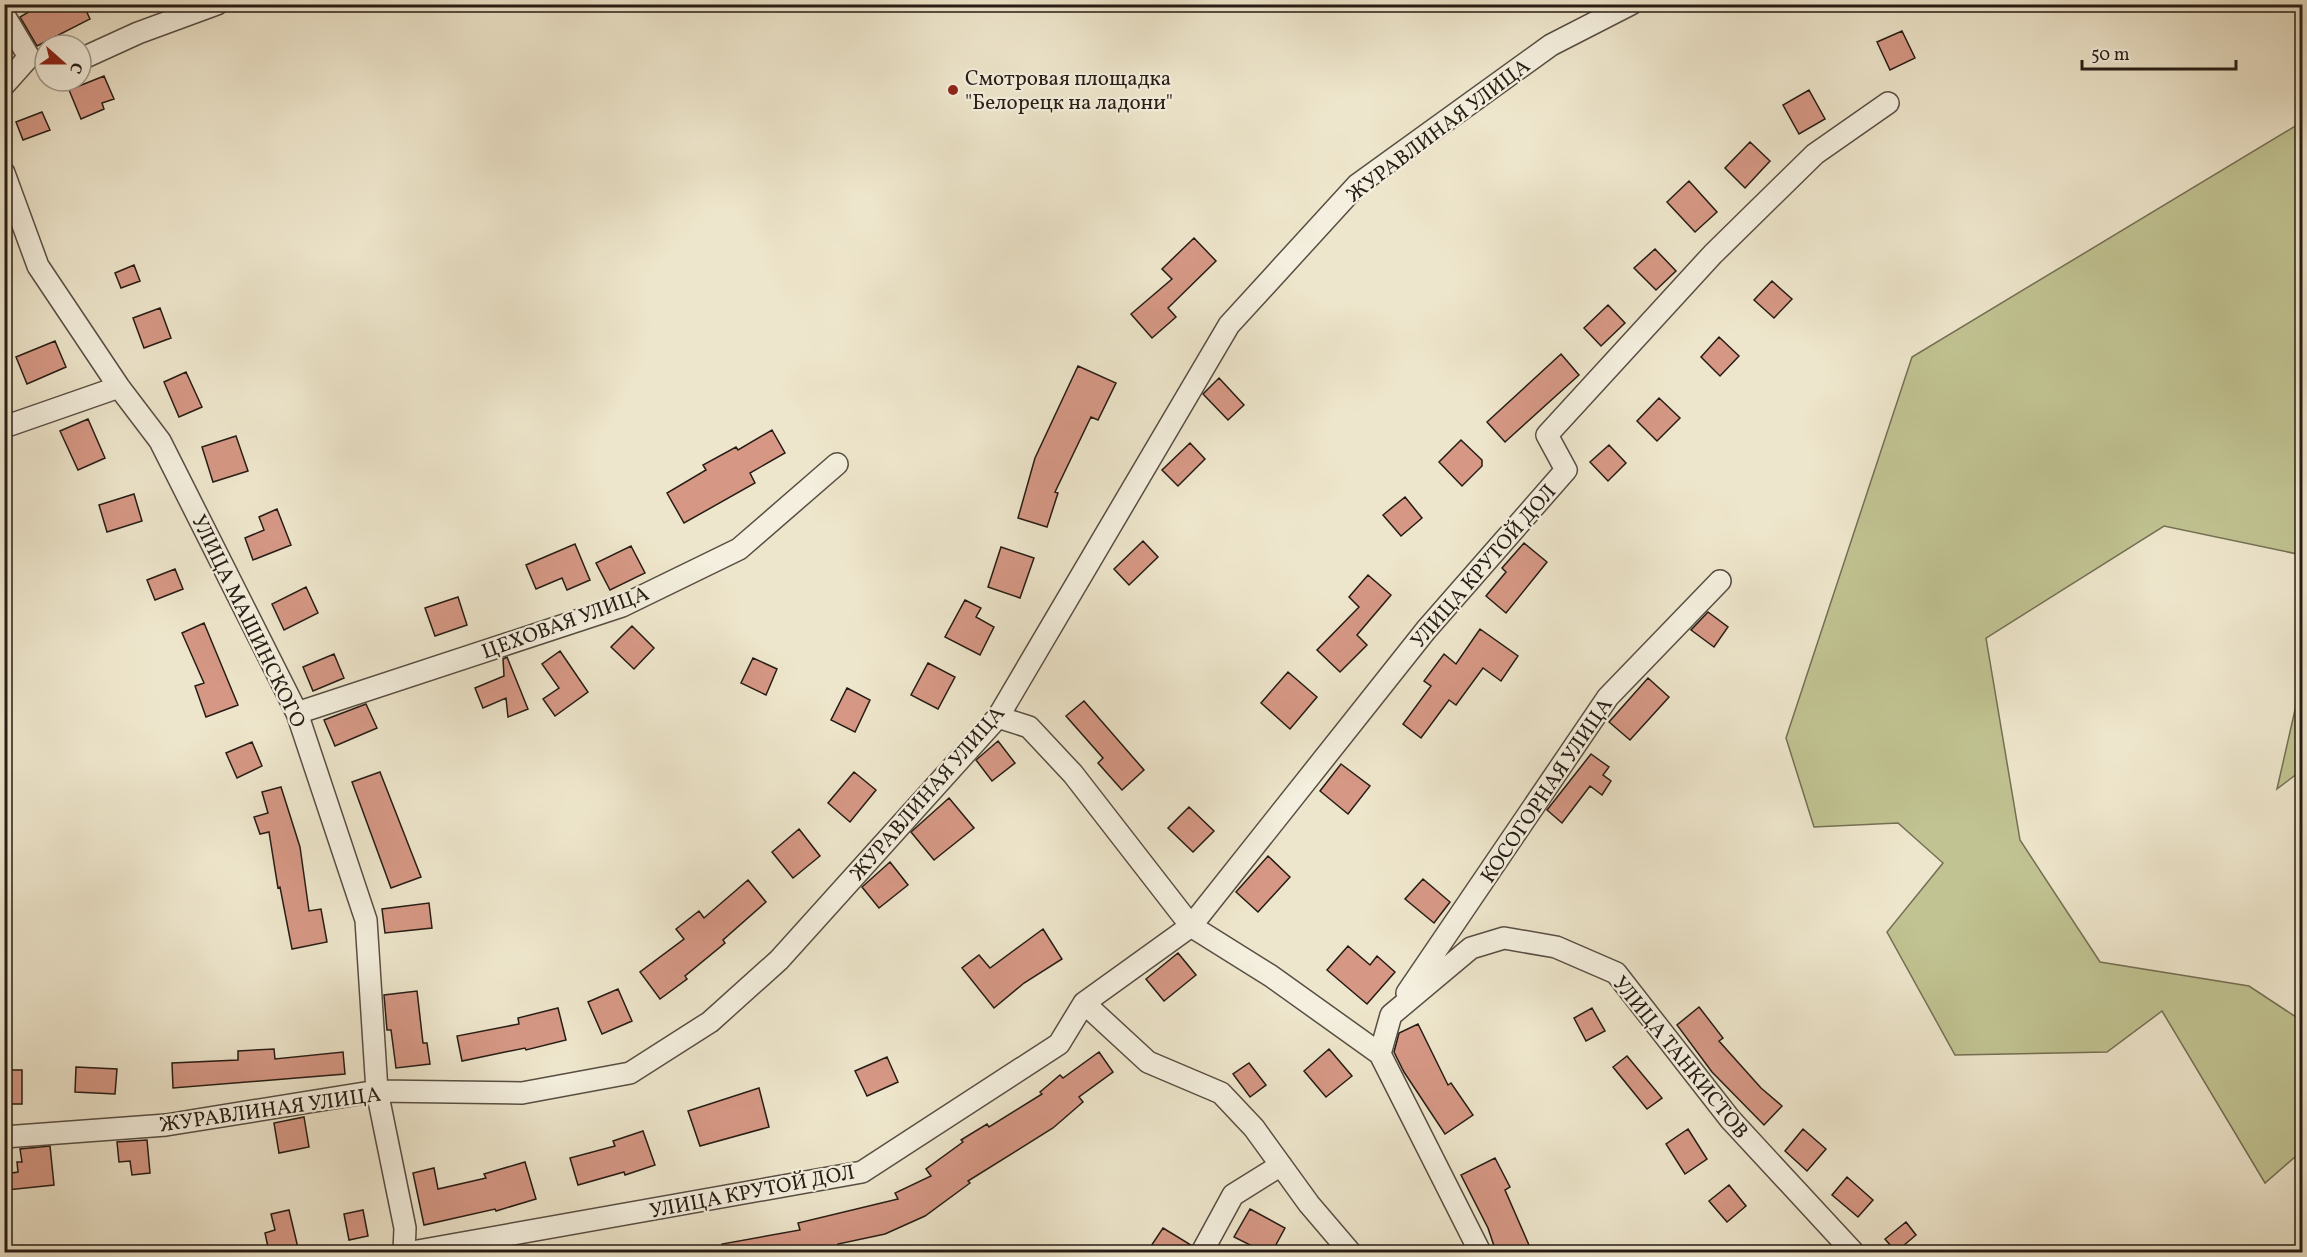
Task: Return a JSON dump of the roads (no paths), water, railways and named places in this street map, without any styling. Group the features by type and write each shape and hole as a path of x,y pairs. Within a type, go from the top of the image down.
{"street":[{"path":"93,54 138,33 217,4"},
{"name":"ЖУРАВЛИНАЯ УЛИЦА","path":"4,1137 166,1125 377,1091 522,1093 630,1073 710,1022 779,960 998,717 1229,325 1357,185 1551,45 1631,4"},
{"path":"4,15 33,54"},
{"path":"4,85 33,62"},
{"name":"УЛИЦА КРУТОЙ ДОЛ","path":"412,1252 862,1172 1059,1044 1084,1003 1191,927 1426,630 1566,470 1547,435 1713,254 1806,162 1888,103"},
{"name":"УЛИЦА МАШИНСКОГО","path":"4,173 38,266 119,387 160,441 297,713 366,920 377,1091 405,1228 404,1252"},
{"path":"4,427 119,387"},
{"name":"ЦЕХОВАЯ УЛИЦА","path":"297,713 622,606 739,549 837,464"},
{"name":"КОСОГОРНАЯ УЛИЦА","path":"1391,1015 1608,697 1720,581"},
{"path":"998,717 1029,727 1066,766 1191,927 1271,976 1380,1054 1480,1252"},
{"name":"УЛИЦА ТАНКИСТОВ","path":"1391,1015 1471,948 1504,938 1556,947 1616,973 1730,1119 1852,1252"},
{"path":"1084,1003 1148,1062 1221,1093 1254,1128 1309,1204 1350,1252"},
{"path":"1380,1054 1391,1015"},
{"path":"1202,1252 1233,1195 1281,1165"}],"place":[{"name":"Смотровая площадка \"Белорецк на ладони\"","path":"953,90"}]}
